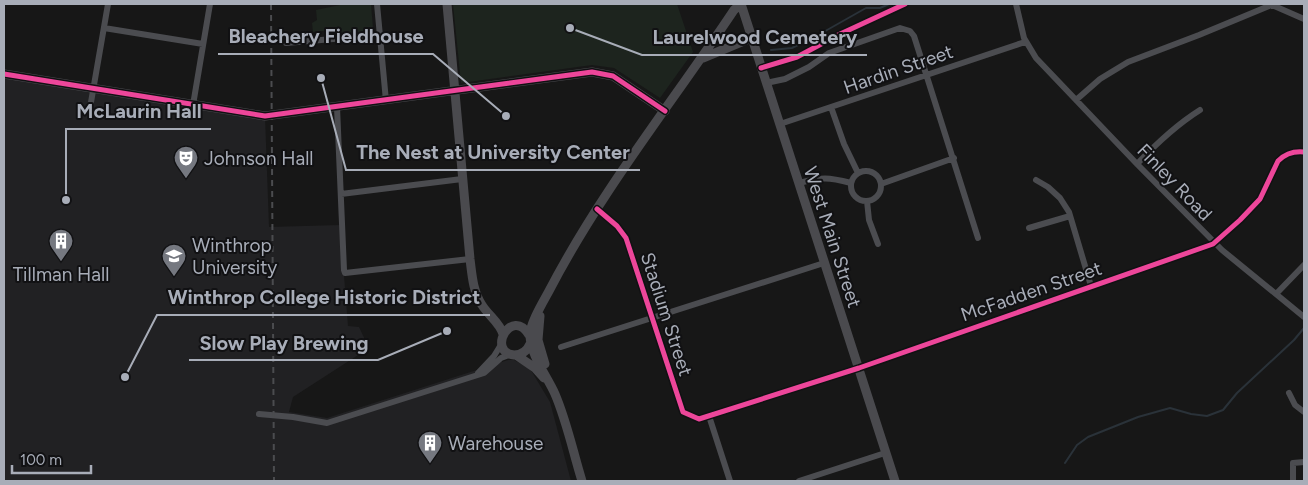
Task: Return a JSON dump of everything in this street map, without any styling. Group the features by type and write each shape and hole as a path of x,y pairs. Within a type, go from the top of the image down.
{"street":[{"path":"90,108 108,4"},
{"path":"193,105 210,4"},
{"path":"377,4 386,101"},
{"path":"447,4 462,180 474,288 487,313 499,326 507,352 535,368 551,383"},
{"path":"259,414 326,423 478,373 484,373 501,358 524,352 541,306 574,245 734,10 741,4"},
{"name":"West Main Street","path":"741,4 895,481"},
{"path":"1016,4 1025,42"},
{"path":"1076,100 1100,79 1128,62 1208,32 1273,4 1304,19"},
{"path":"104,28 203,44"},
{"path":"766,83 785,79 809,67 829,53 900,28 910,30 914,36 954,158 978,238"},
{"path":"286,43 380,35"},
{"path":"702,58 751,38"},
{"name":"Hardin Street","path":"780,124 1025,42"},
{"name":"Finley Road","path":"1025,42 1032,53 1076,100 1215,243 1304,317"},
{"path":"4,74 265,116 454,92 582,73 601,73 620,80 665,112"},
{"path":"337,107 345,273 470,259"},
{"path":"831,107 844,144 858,173"},
{"path":"1137,164 1176,127 1200,110"},
{"path":"1215,243 1260,199 1281,157 1294,152 1304,152"},
{"path":"881,184 954,158"},
{"path":"870,172 879,178 881,184 878,195 874,199 867,201 857,198 853,194 851,182 858,173 870,172"},
{"path":"799,183 826,177 851,182"},
{"path":"341,194 462,180"},
{"path":"1036,180 1048,187 1060,198 1070,216 1092,286"},
{"path":"867,201 869,220 878,244"},
{"name":"Stadium Street","path":"597,209 617,226 626,238 682,412 699,419 709,416"},
{"path":"1029,228 1070,216"},
{"name":"McFadden Street","path":"709,416 859,368 1215,243"},
{"path":"561,347 824,263"},
{"path":"1276,294 1304,265"},
{"path":"478,373 494,356 506,330 528,322 541,306"},
{"path":"541,306 538,340 582,481"},
{"path":"487,313 502,324 523,328 551,383"},
{"path":"1289,394 1295,405 1304,412"},
{"path":"709,416 730,481"},
{"path":"799,481 885,453"},
{"path":"1293,481 1293,463 1304,462"}],"shaded area":[{"path":"345,4 371,4 373,28 365,28 365,32 341,34 333,30 313,32 312,23 317,20 316,10"},
{"path":"453,4 677,4 693,52 660,98 614,68 592,65 461,83"},
{"name":"Winthrop University","path":"4,73 265,116 269,227 340,225 348,326 359,327 369,348 293,397 289,412 327,418 508,360 514,360 532,372 550,402 571,481 4,481"}],"waterway":[{"path":"771,50 792,48 866,8 880,8 889,4"},
{"path":"1065,463 1077,445 1088,437 1138,417 1170,408 1207,416 1223,410 1237,393 1294,340 1304,328"}],"railway":[{"path":"271,4 274,481"}],"cycle path":[{"path":"761,68 797,57 838,35 905,4"},
{"path":"4,74 265,116 592,72 613,76 665,111"},
{"path":"597,209 617,226 626,238 683,412 699,419 859,368 1213,244 1260,199 1278,161 1284,156 1304,152"}],"place":[{"name":"Laurelwood Cemetery","path":"570,28"},
{"name":"The Nest at University Center","path":"321,78"},
{"name":"Bleachery Fieldhouse","path":"506,116"},
{"name":"Johnson Hall","path":"186,179"},
{"name":"McLaurin Hall","path":"66,200"},
{"name":"Tillman Hall","path":"61,262"},
{"name":"Winthrop University","path":"174,277"},
{"name":"Slow Play Brewing","path":"447,331"},
{"name":"Winthrop College Historic District","path":"125,377"},
{"name":"Warehouse","path":"430,464"}]}
